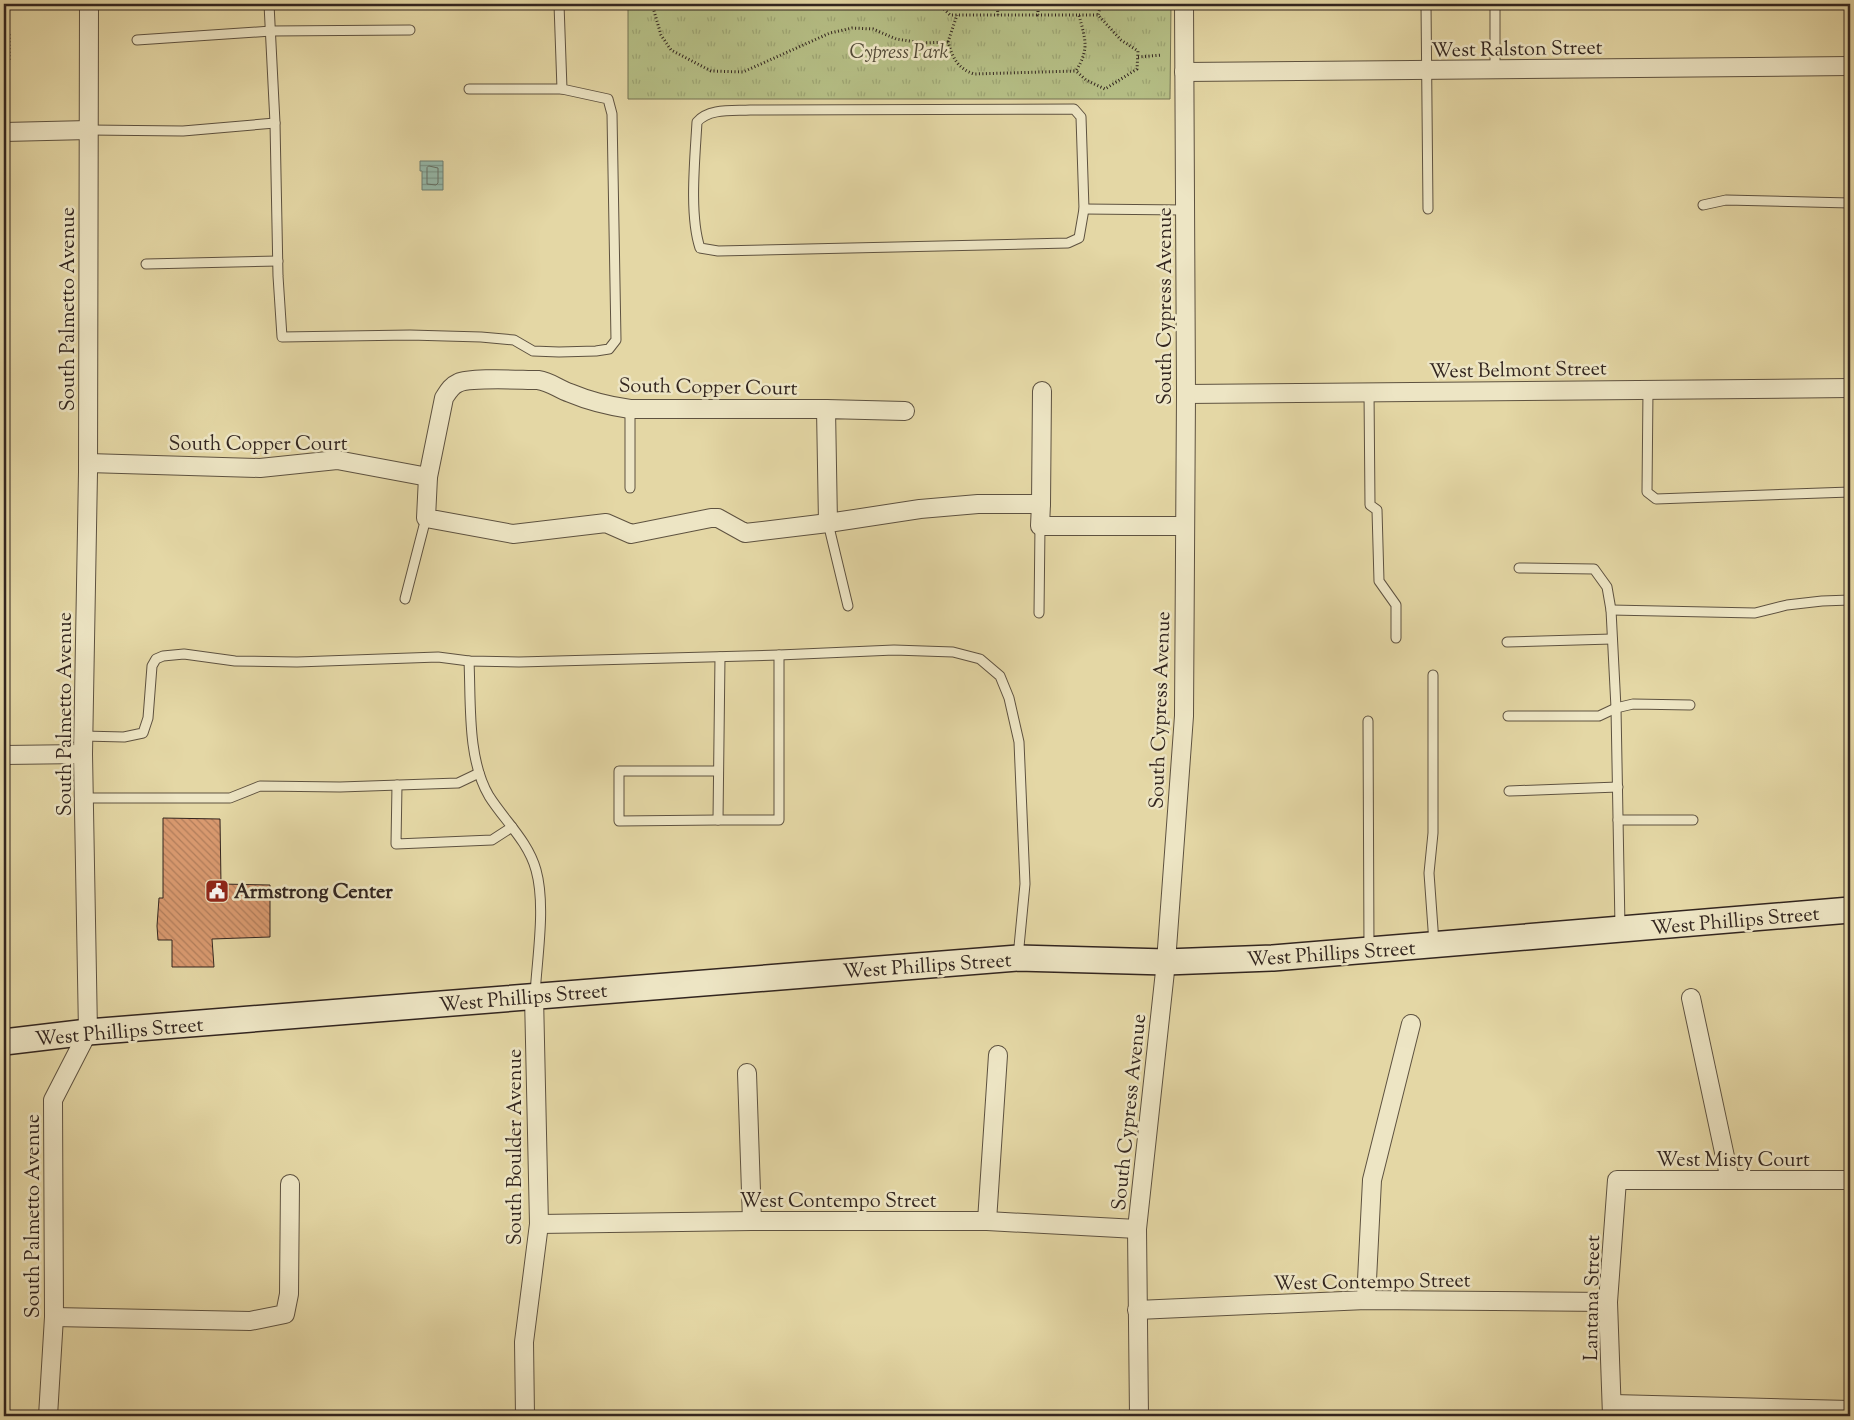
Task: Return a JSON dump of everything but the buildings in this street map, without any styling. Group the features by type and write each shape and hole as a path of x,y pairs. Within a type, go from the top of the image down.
{"street":[{"name":"South Palmetto Avenue","path":"48,1416 54,1317 53,1100 88,1032 83,745 88,463 89,4"},
{"name":"South Cypress Avenue","path":"1139,1416 1137,1229 1166,962 1184,716 1186,394 1184,4"},
{"name":"West Ralston Street","path":"1184,72 1850,66"},
{"path":"4,132 89,130"},
{"name":"South Copper Court","path":"426,518 428,477 444,398 449,389 457,383 471,380 538,380 556,385 568,393 608,406 630,410 826,408 905,411"},
{"name":"West Belmont Street","path":"1186,394 1850,388"},
{"path":"1042,391 1040,526 1185,526"},
{"name":"South Copper Court","path":"826,408 828,523"},
{"name":"South Copper Court","path":"88,463 260,468 337,460 428,477"},
{"path":"426,518 513,534 606,522 631,534 718,518 745,533 968,504 1041,504"},
{"path":"4,755 83,745"},
{"name":"West Phillips Street","path":"4,1042 88,1032 1018,958 1166,962 1273,958 1850,910"},
{"name":"South Boulder Avenue","path":"525,1416 524,1342 539,1224 534,996"},
{"path":"1691,998 1730,1180"},
{"path":"1366,1300 1372,1180 1411,1024"},
{"path":"987,1221 998,1055"},
{"path":"747,1073 752,1221"},
{"name":"West Misty Court","path":"1617,1180 1848,1180"},
{"name":"Lantana Street","path":"1612,1410 1608,1302 1617,1180"},
{"path":"54,1317 250,1321 285,1314 289,1294 290,1184"},
{"name":"West Contempo Street","path":"539,1224 752,1221 987,1221 1137,1229"},
{"name":"West Contempo Street","path":"1138,1310 1366,1300 1608,1302"},
{"path":"1612,1410 1850,1410"}],"lane":[{"path":"269,4 282,337 410,335 481,337 514,340 533,350 568,352 608,349 616,340 612,114 608,99 562,89 469,89"},
{"path":"559,4 562,89"},
{"path":"1426,4 1428,209"},
{"path":"1495,4 1495,69"},
{"path":"138,40 271,30 410,30"},
{"path":"1074,109 1081,116 1084,210 1079,238 1068,243 718,251 700,248 696,235 694,173 697,122 709,113 750,110 1074,109"},
{"path":"89,130 183,131 275,123"},
{"path":"1703,205 1726,200 1850,203"},
{"path":"1084,210 1184,210"},
{"path":"146,264 278,262"},
{"path":"1648,390 1647,492 1656,499 1850,492"},
{"path":"1369,392 1370,505 1377,510 1379,581 1396,605 1396,638"},
{"path":"630,410 630,488"},
{"path":"405,599 426,518"},
{"path":"828,523 848,606"},
{"path":"1039,613 1040,526"},
{"path":"1519,568 1594,568 1606,587 1611,610 1616,708 1620,930"},
{"path":"1611,610 1755,613 1787,605 1850,600"},
{"path":"1507,642 1612,640"},
{"path":"83,745 143,733 148,718 152,666 156,659 163,656 184,654 235,660 288,662 438,657 519,662 894,650 953,652 980,659 1000,676 1009,698 1018,742 1025,884 1018,958"},
{"path":"718,771 619,771 619,821 778,820 778,655"},
{"path":"718,820 720,657"},
{"path":"469,660 473,741 479,773 489,795 526,846 536,867 541,907 534,996"},
{"path":"1432,675 1433,833 1429,872 1434,945"},
{"path":"1508,716 1598,716 1616,708 1632,704 1690,705"},
{"path":"1368,721 1369,951"},
{"path":"84,798 230,798 260,786 340,787 458,783 479,773"},
{"path":"396,785 396,844 492,840 512,827"},
{"path":"1509,791 1618,788"},
{"path":"1618,820 1693,820"}],"path":[{"path":"652,4 661,35 671,50 711,72 743,72 830,33 852,28 873,29 896,39 923,43 948,42"},
{"path":"939,4 950,15 957,15 998,15 1038,15 1079,15 1098,15 1121,40 1138,51 1138,69 1105,89 1086,80 1076,71 974,74 963,70 953,57 948,42 957,15"},
{"path":"997,4 998,15"},
{"path":"1038,4 1038,15"},
{"path":"1098,15 1101,4"},
{"path":"1076,71 1084,57 1085,39 1079,15"},
{"path":"4,25 9,35 9,62"},
{"path":"1138,57 1162,55"}],"green space":[{"name":"Cypress Park","path":"628,4 1171,4 1170,99 628,99"}],"water":[{"path":"420,161 443,161 443,190 422,190"}],"place":[{"name":"Armstrong Center","path":"217,891"}]}
